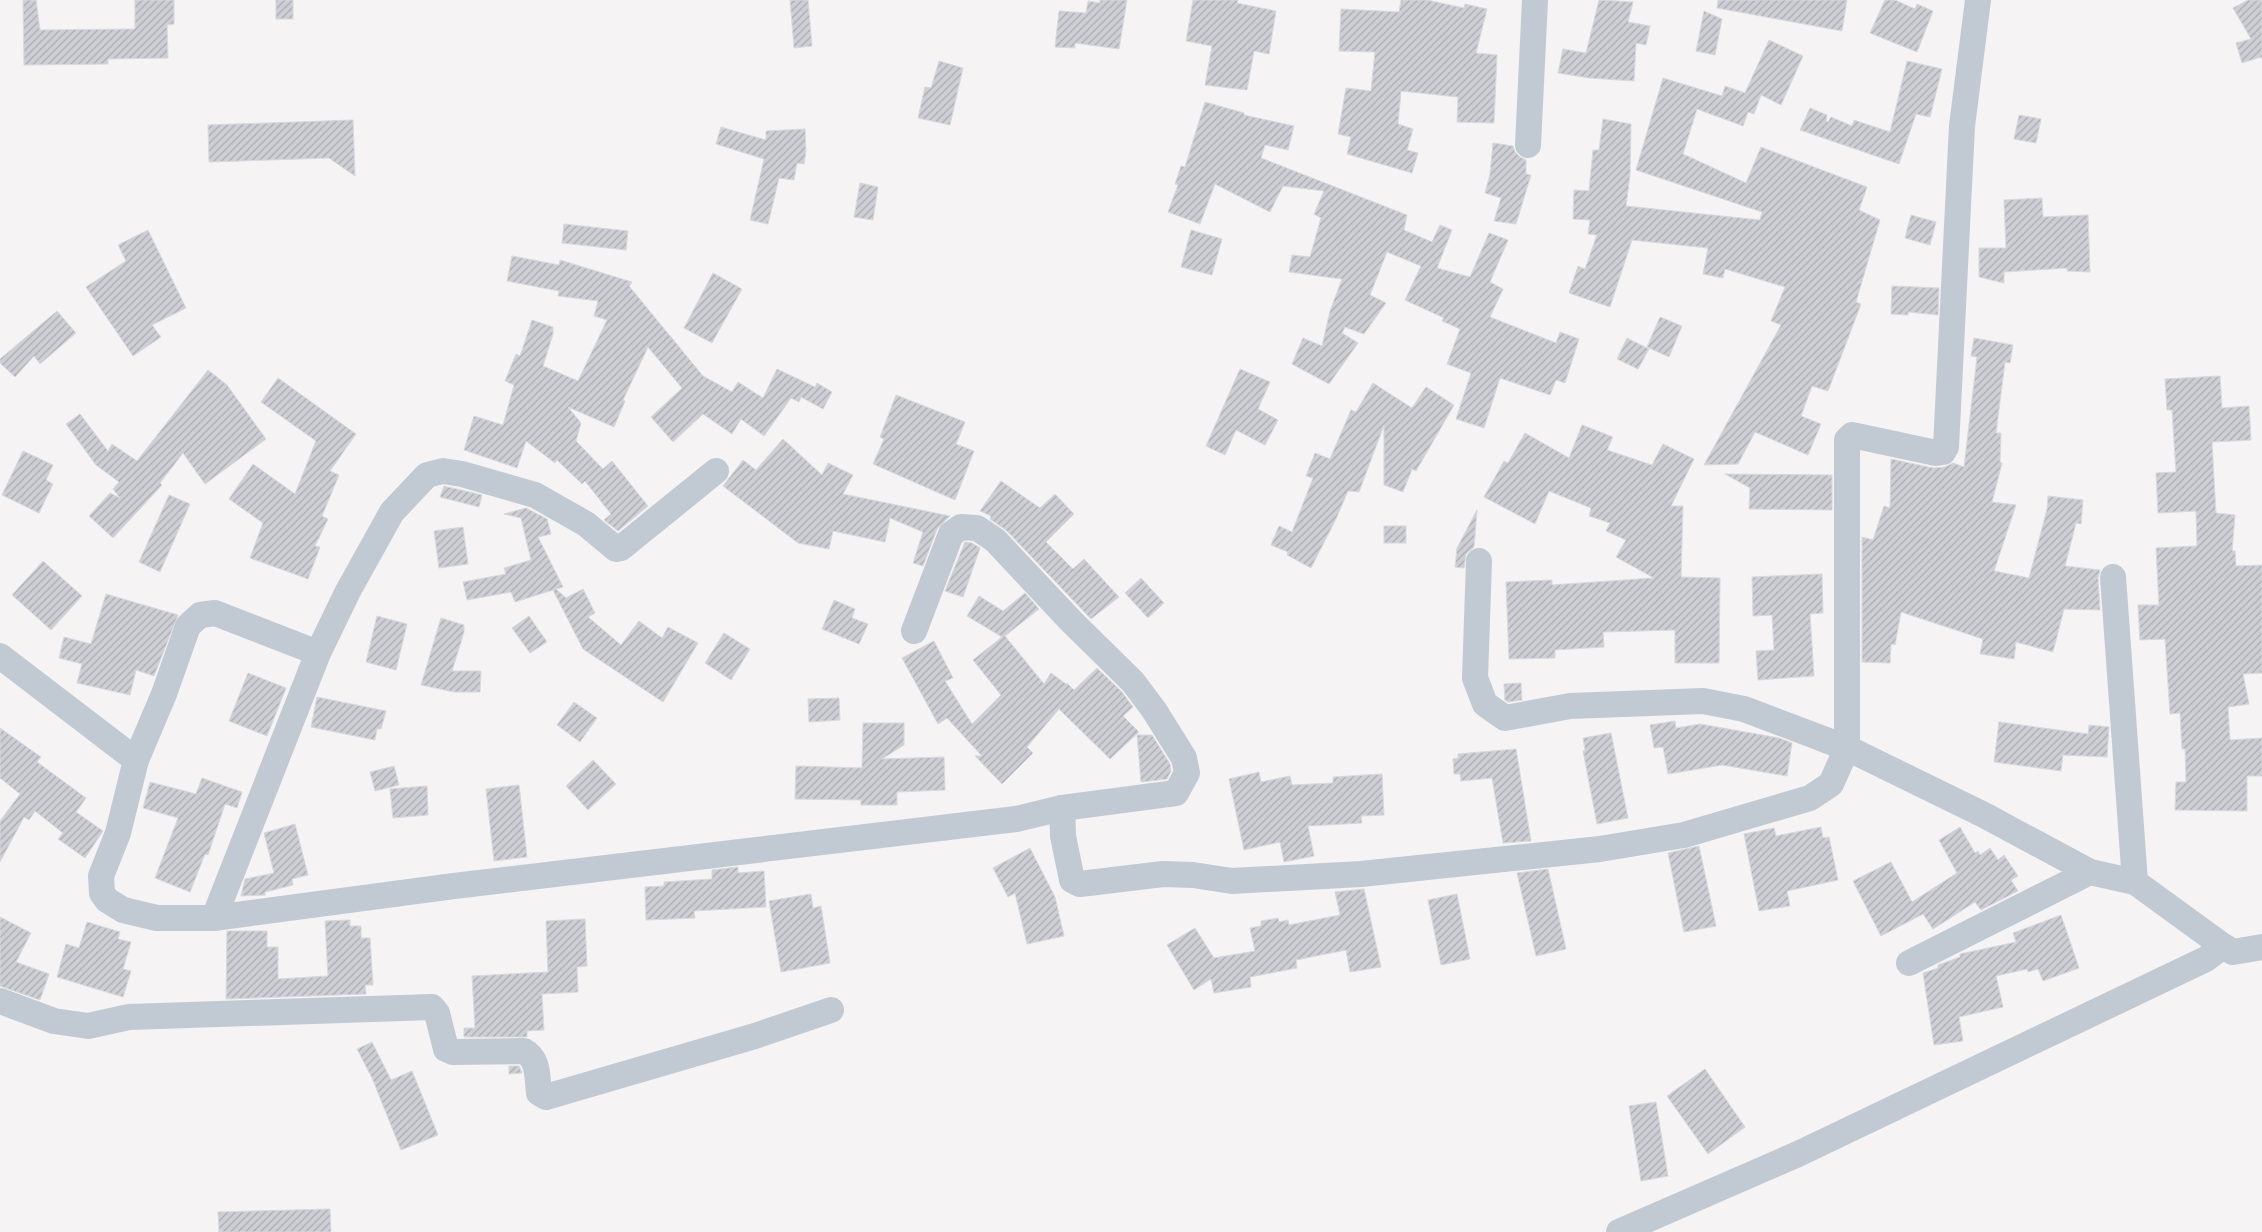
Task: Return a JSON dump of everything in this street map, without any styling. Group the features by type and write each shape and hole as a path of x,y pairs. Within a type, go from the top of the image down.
{"street":[{"path":"1528,145 1535,0"},
{"path":"1062,808 1063,836 1069,871 1072,880 1080,884 1162,874 1193,875 1232,881 1361,874 1600,849 1684,835 1810,798 1831,784 1847,748 1847,440 1852,435 1936,453 1942,452 1946,446 1962,126 1978,0"},
{"path":"214,918 318,653 348,591 392,512 427,475 443,471 462,474 535,495 586,524 616,549 621,548 716,471"},
{"path":"318,653 215,613 200,615 188,626 164,694 136,760 118,833 100,876 102,893 107,900 123,910 157,918 214,918 454,886 1016,819 1062,808 1176,793 1179,789 1187,773 1184,758 1154,710 1132,682 1071,621 995,540 977,528 961,527 951,534 914,631"},
{"path":"1479,561 1475,678 1485,704 1505,718 1570,706 1703,700 1744,709 1847,748 1984,815 2090,872 2136,882 2233,952 2262,947"},
{"path":"2113,577 2136,882"},
{"path":"0,656 136,760"},
{"path":"1908,963 2090,872"},
{"path":"1619,1232 1807,1150 2206,959 2223,946"},
{"path":"0,1001 54,1021 88,1026 129,1017 432,1007 438,1013 446,1049 453,1052 524,1051 532,1056 536,1066 539,1093 546,1097 755,1036 831,1010"}],"building":[{"path":"23,0 36,0 40,30 135,29 135,0 174,0 174,24 167,25 168,58 108,59 108,64 24,65"},
{"path":"276,0 293,0 293,19 276,19"},
{"path":"790,0 808,0 812,46 794,48"},
{"path":"1100,0 1127,0 1119,49 1075,43 1075,48 1055,47 1059,11 1086,13 1088,1 1100,3"},
{"path":"1193,0 1238,0 1237,3 1276,11 1269,54 1254,51 1247,90 1205,85 1212,46 1186,41"},
{"path":"1401,0 1427,0 1464,8 1465,4 1487,9 1476,53 1497,55 1494,123 1457,122 1458,97 1401,91 1398,124 1413,129 1407,150 1418,153 1412,173 1347,154 1351,137 1338,134 1346,88 1371,91 1375,52 1339,51 1341,9 1399,12"},
{"path":"1599,0 1633,2 1628,22 1650,26 1646,45 1636,43 1634,81 1589,78 1558,73 1563,49 1586,53"},
{"path":"1718,0 1847,0 1842,31 1717,8"},
{"path":"1885,0 1895,0 1915,9 1917,4 1933,11 1917,52 1870,33"},
{"path":"2248,0 2262,0 2262,59 2261,57 2242,63 2236,43 2251,39 2233,8"},
{"path":"1704,11 1722,19 1715,55 1696,51"},
{"path":"1769,40 1803,56 1781,105 1761,95 1754,114 1748,112 1743,126 1697,109 1683,154 1746,183 1761,147 1867,187 1859,210 1880,220 1856,302 1861,304 1828,391 1812,386 1801,416 1821,424 1808,455 1755,432 1738,464 1704,465 1781,325 1771,321 1785,287 1725,269 1723,278 1703,274 1708,248 1632,240 1610,307 1569,293 1578,266 1585,269 1597,235 1588,234 1590,220 1573,219 1574,190 1589,191 1593,150 1599,150 1603,119 1631,124 1630,175 1626,206 1760,220 1762,212 1636,170 1663,78 1722,96 1725,86 1745,93"},
{"path":"939,61 963,68 950,125 918,118 925,87 931,88"},
{"path":"1907,61 1942,69 1930,117 1916,114 1899,164 1800,130 1810,108 1827,115 1826,121 1828,122 1831,117 1852,126 1854,120 1890,132"},
{"path":"1205,102 1244,113 1244,115 1294,126 1288,150 1265,145 1261,158 1407,215 1404,230 1432,242 1440,225 1452,230 1437,268 1470,277 1489,233 1508,240 1490,282 1503,289 1490,317 1556,343 1560,332 1579,339 1565,383 1556,380 1550,395 1500,378 1484,428 1456,419 1471,373 1447,364 1460,329 1442,321 1444,318 1405,300 1421,266 1387,252 1370,295 1386,303 1364,334 1345,327 1342,333 1358,343 1329,384 1292,364 1303,338 1322,346 1330,311 1342,279 1289,272 1292,255 1310,257 1321,218 1314,214 1324,191 1283,186 1270,212 1215,184 1200,224 1168,212 1178,185 1175,184 1181,166 1185,167"},
{"path":"2019,115 2041,119 2036,143 2014,139"},
{"path":"353,120 355,176 329,158 209,162 208,125"},
{"path":"721,127 766,140 766,131 805,129 806,151 804,164 797,163 794,180 779,178 768,224 750,220 764,159 716,144"},
{"path":"1493,143 1513,146 1515,152 1526,160 1526,174 1531,175 1516,224 1494,221 1501,198 1485,193 1490,174"},
{"path":"860,183 878,187 873,220 854,217"},
{"path":"2042,198 2043,217 2088,215 2090,272 2067,271 2067,268 2004,272 2004,283 1979,277 1979,248 2006,248 2004,200"},
{"path":"1911,215 1936,222 1930,245 1905,238"},
{"path":"564,224 628,231 626,250 562,243"},
{"path":"148,230 186,308 152,325 161,337 133,356 86,287 126,261 118,245"},
{"path":"1191,230 1222,239 1212,275 1181,267"},
{"path":"512,256 559,265 560,260 632,282 629,286 703,376 732,392 738,382 763,398 777,369 815,387 817,383 832,392 823,409 801,397 799,402 791,398 764,436 741,419 732,434 703,414 673,442 651,417 682,388 648,347 623,400 625,401 614,427 568,407 581,423 576,441 603,469 612,461 648,506 618,531 604,520 611,514 585,481 582,484 557,460 555,463 526,441 517,468 464,450 474,416 503,425 514,385 505,381 516,354 520,356 532,320 553,327 553,334 543,366 578,381 607,320 594,316 598,301 558,296 559,291 507,281"},
{"path":"713,273 742,289 712,343 684,328"},
{"path":"1892,286 1939,288 1938,315 1908,312 1908,315 1891,314"},
{"path":"57,311 76,333 40,364 34,356 15,377 0,363 0,359"},
{"path":"1660,317 1682,326 1669,357 1647,347"},
{"path":"1627,338 1649,349 1638,369 1617,359"},
{"path":"1974,338 2013,345 2010,363 2005,362 1996,433 2001,433 2000,462 2002,463 1992,502 2016,505 1994,571 2029,578 2047,509 2048,496 2083,500 2081,524 2076,523 2065,566 2100,570 2098,578 2100,610 2064,609 2053,652 2016,642 2014,659 1980,654 1983,639 1901,612 1895,645 1891,644 1890,663 1862,662 1862,537 1873,540 1884,506 1890,508 1891,459 1933,468 1945,467 1953,463 1964,467 1977,357 1971,356"},
{"path":"1240,369 1270,382 1258,409 1278,420 1265,445 1236,430 1225,455 1206,446"},
{"path":"208,370 227,385 266,439 205,484 183,453 160,483 162,485 113,538 89,516 110,493 120,498 113,489 119,482 96,465 66,424 80,414 108,451 112,444 137,461"},
{"path":"2220,376 2222,408 2249,406 2251,440 2212,442 2216,513 2235,515 2232,551 2235,551 2236,566 2262,565 2262,673 2243,674 2249,704 2228,707 2230,740 2262,738 2262,776 2247,776 2247,811 2175,810 2176,782 2186,782 2185,749 2182,749 2180,713 2170,714 2165,639 2140,640 2138,605 2159,605 2156,548 2197,546 2196,511 2158,513 2156,473 2176,472 2172,410 2167,410 2165,379"},
{"path":"278,378 356,434 330,471 339,475 322,516 328,519 315,546 320,547 308,579 250,558 263,523 229,499 253,464 295,494 316,441 261,402"},
{"path":"1373,383 1412,408 1426,387 1454,405 1416,471 1412,469 1403,492 1384,485 1384,425 1359,492 1348,491 1311,568 1287,555 1288,552 1271,545 1279,526 1292,532 1313,478 1306,476 1315,453 1330,459 1351,410 1356,412"},
{"path":"896,395 965,422 956,444 974,451 955,500 873,464 884,439 880,437"},
{"path":"1582,425 1613,437 1607,450 1652,465 1663,444 1694,459 1671,506 1683,506 1681,577 1720,578 1719,663 1675,663 1675,630 1603,632 1604,647 1555,650 1555,658 1509,659 1506,582 1552,580 1552,585 1654,578 1616,557 1626,540 1606,531 1610,523 1589,516 1591,508 1549,491 1535,524 1484,497 1504,461 1508,463 1525,433 1569,458"},
{"path":"783,439 822,475 828,463 853,475 843,494 950,516 937,529 923,566 913,563 923,532 890,518 885,542 833,531 829,549 798,543 723,486 743,460 756,470"},
{"path":"23,451 53,465 46,480 53,484 39,513 2,495"},
{"path":"1725,474 1832,475 1832,510 1749,509 1750,488"},
{"path":"1001,481 1040,508 1055,494 1074,514 1046,542 1073,569 1084,559 1119,597 1091,619 1006,530 990,519 991,516 980,511"},
{"path":"444,486 482,495 479,507 440,497"},
{"path":"169,495 190,504 160,572 139,562"},
{"path":"526,508 547,519 551,534 538,537 563,587 556,589 566,598 583,589 595,613 588,617 621,645 639,621 662,638 668,627 698,643 663,702 583,649 553,590 515,602 511,592 467,600 463,582 506,574 504,568 531,560 521,518 504,514"},
{"path":"1477,510 1474,547 1466,554 1464,568 1455,567 1457,548"},
{"path":"1384,526 1406,526 1406,543 1384,543"},
{"path":"463,527 468,564 439,568 434,531"},
{"path":"965,542 972,543 980,548 963,597 945,591"},
{"path":"43,561 82,596 51,630 12,595"},
{"path":"1822,574 1823,613 1810,614 1814,676 1758,680 1756,651 1774,650 1772,615 1753,616 1752,577"},
{"path":"1141,578 1164,603 1148,618 1125,593"},
{"path":"1025,593 1039,609 1005,636 1044,684 1051,673 1074,690 1097,668 1122,692 1133,707 1123,716 1139,732 1110,759 1059,709 1027,747 1033,753 1002,784 975,756 982,756 947,718 938,724 902,658 934,641 953,678 945,681 972,724 1001,695 973,660 1002,637 967,616 979,596 1003,611"},
{"path":"106,594 178,615 154,676 136,670 130,695 77,683 82,664 59,658 64,637 91,644"},
{"path":"834,600 855,609 852,618 868,624 859,644 822,629"},
{"path":"377,616 407,624 396,670 366,662"},
{"path":"529,616 547,642 530,653 512,628"},
{"path":"441,618 464,625 464,632 452,671 481,671 480,692 454,692 421,685"},
{"path":"724,633 750,649 731,680 705,663"},
{"path":"248,673 286,688 267,736 229,721"},
{"path":"1521,683 1522,700 1508,702 1505,700 1504,684"},
{"path":"317,697 386,711 381,729 377,729 375,740 311,727"},
{"path":"839,698 840,720 809,722 808,699"},
{"path":"574,702 597,718 580,742 557,725"},
{"path":"1675,721 1676,728 1700,724 1779,738 1792,743 1787,776 1722,765 1668,774 1663,747 1654,748 1650,725"},
{"path":"1999,722 2088,734 2089,725 2109,727 2107,757 2063,755 2061,771 1994,762"},
{"path":"863,723 904,723 904,745 882,759 944,757 945,790 897,792 897,805 861,805 861,800 795,799 796,766 862,768"},
{"path":"0,728 41,757 37,762 86,798 76,812 103,831 85,858 58,839 63,833 35,811 29,820 24,817 0,862 0,821 20,794 0,778"},
{"path":"1611,733 1628,818 1597,824 1583,751 1585,750 1583,738"},
{"path":"1137,735 1152,735 1170,764 1171,771 1167,779 1141,782"},
{"path":"1516,749 1531,841 1503,843 1492,778 1461,781 1460,774 1454,774 1453,759 1458,758 1458,754"},
{"path":"593,760 616,784 588,810 566,786"},
{"path":"394,766 399,785 375,791 370,772"},
{"path":"1259,772 1261,782 1290,776 1292,785 1333,783 1333,777 1382,774 1384,815 1361,816 1362,823 1308,826 1314,856 1284,862 1280,842 1244,850 1229,779"},
{"path":"202,778 242,792 237,808 225,804 208,855 205,854 190,892 155,878 178,818 143,808 150,782 196,794"},
{"path":"519,785 527,857 494,861 486,789"},
{"path":"427,786 428,815 393,818 390,789"},
{"path":"295,824 308,875 292,879 293,885 265,892 265,895 241,896 245,879 274,873 264,833"},
{"path":"1821,827 1823,838 1829,837 1838,880 1787,891 1790,906 1759,911 1744,834 1774,828 1776,836"},
{"path":"1960,827 1975,853 1978,851 1980,855 1990,848 1998,860 2004,855 2018,876 2011,880 2018,891 1981,910 1975,902 1933,929 1923,914 1881,936 1853,881 1891,862 1912,902 1957,873 1939,840"},
{"path":"1699,846 1716,926 1684,932 1668,853"},
{"path":"1030,848 1055,897 1064,936 1027,944 1015,893 1008,897 993,868"},
{"path":"738,867 738,873 764,871 766,907 694,911 695,918 646,920 645,887 664,886 664,882 712,879 712,870"},
{"path":"1548,869 1566,949 1536,956 1517,873"},
{"path":"1364,889 1381,967 1350,972 1346,950 1296,960 1297,968 1250,977 1251,987 1214,993 1211,979 1194,990 1167,945 1195,928 1214,958 1255,951 1250,928 1261,926 1261,921 1278,918 1279,922 1288,920 1289,925 1340,915 1335,892"},
{"path":"811,894 813,908 821,906 830,963 781,972 769,901"},
{"path":"1457,894 1470,959 1441,965 1428,900"},
{"path":"2061,915 2079,968 2043,981 2038,969 2028,972 2027,969 1996,976 2003,1007 1959,1017 1963,1041 1934,1045 1923,973 1960,957 1960,954 2016,942 2013,933"},
{"path":"0,917 31,933 16,962 49,974 40,1000 0,986"},
{"path":"585,919 587,966 577,967 578,992 542,994 544,1030 527,1031 527,1037 464,1037 464,1028 475,1028 472,976 548,972 546,921"},
{"path":"350,920 350,926 361,926 361,938 370,938 373,985 365,985 366,994 226,999 227,931 267,931 267,947 278,947 278,979 328,976 325,921"},
{"path":"87,922 120,932 118,939 131,942 123,969 131,971 123,997 57,977 66,944 79,948"},
{"path":"372,1042 391,1080 412,1071 438,1135 401,1150 372,1078 357,1049"},
{"path":"509,1066 519,1066 522,1073 509,1074"},
{"path":"1705,1069 1745,1127 1708,1154 1667,1096"},
{"path":"1656,1102 1668,1176 1641,1181 1629,1106"},
{"path":"330,1209 331,1232 219,1232 218,1212"}]}
